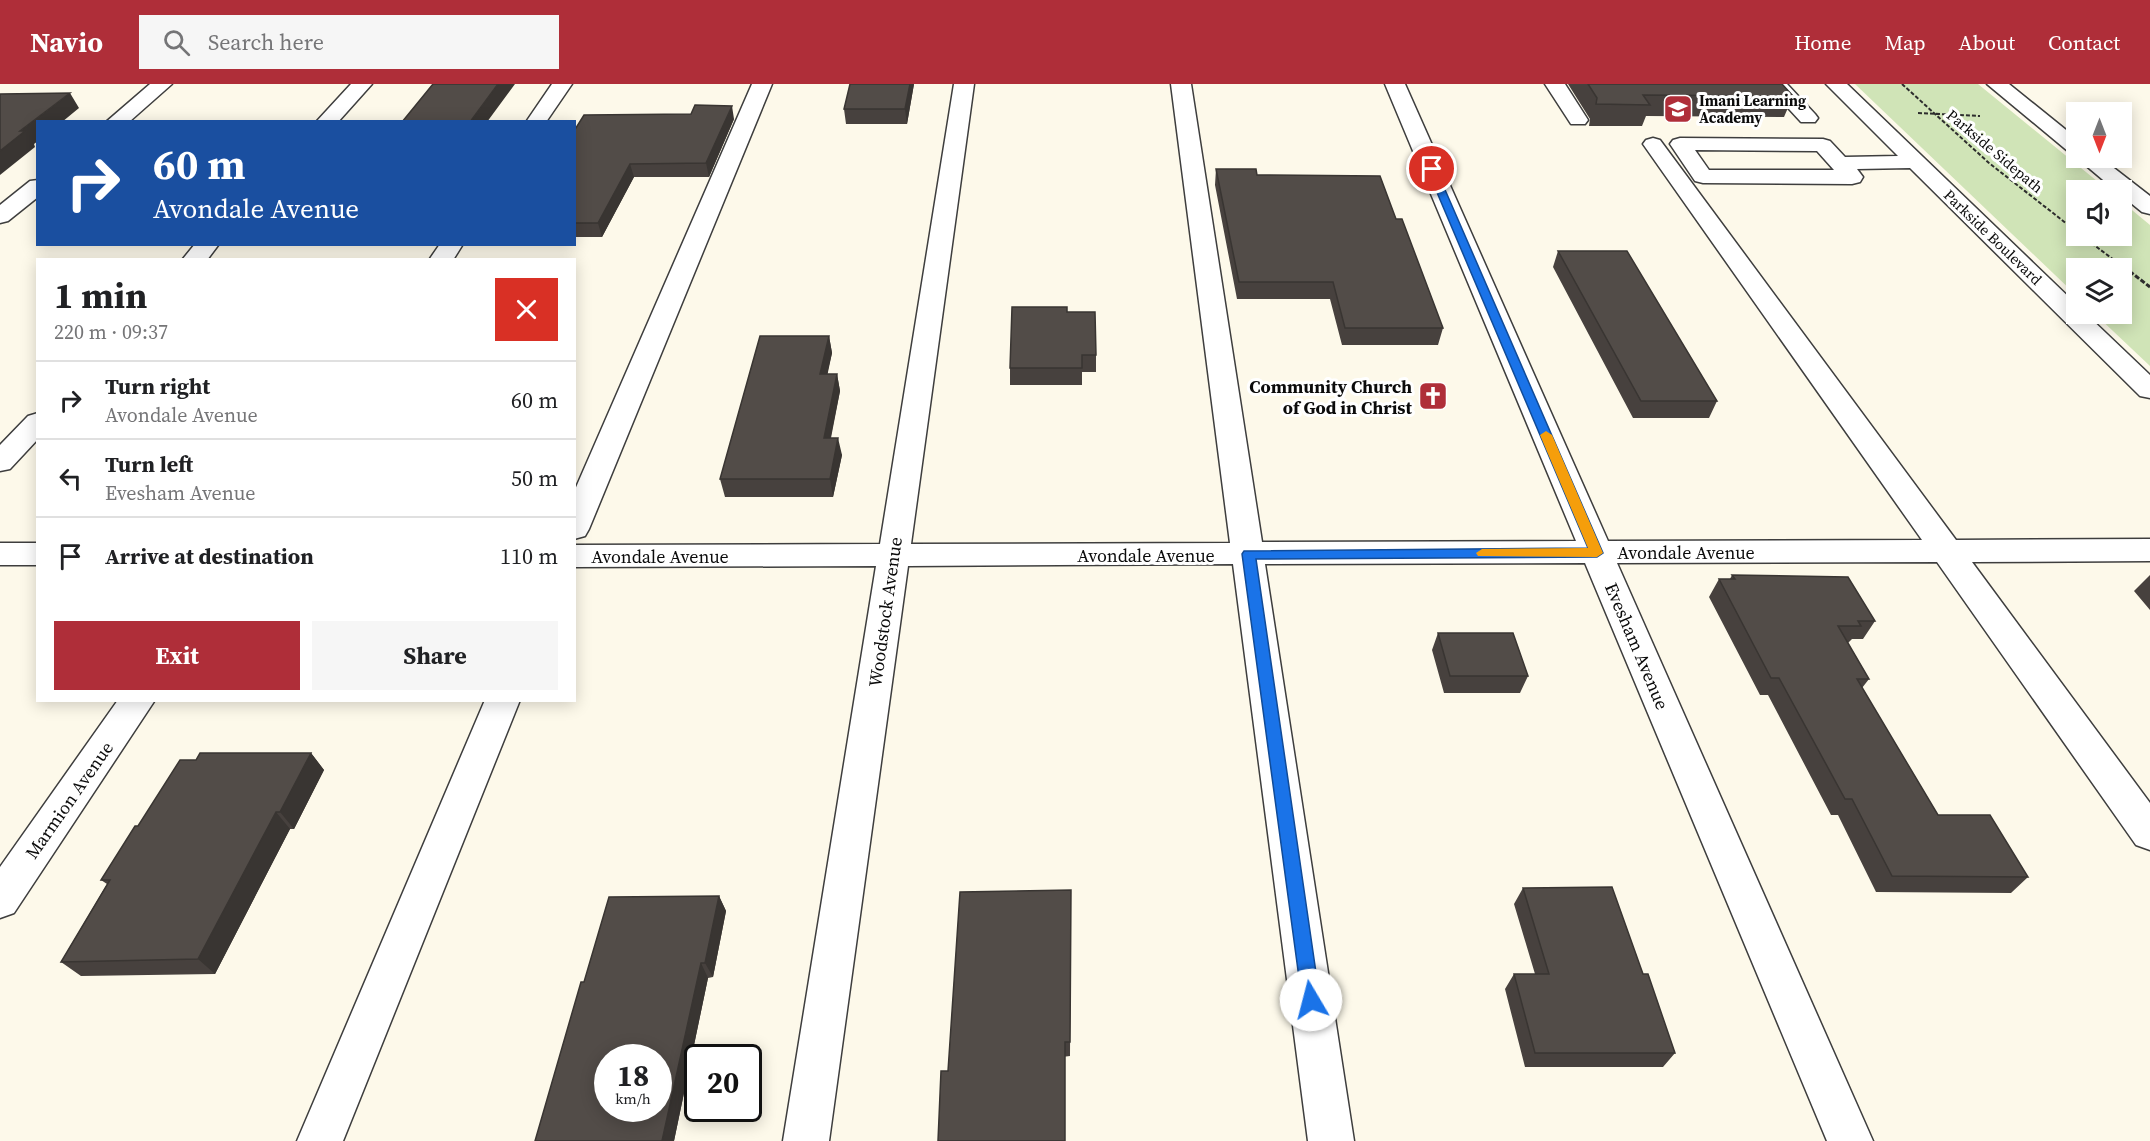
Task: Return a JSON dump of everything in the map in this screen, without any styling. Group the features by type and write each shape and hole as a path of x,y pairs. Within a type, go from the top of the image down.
{"street":[{"path":"118,120 162,84"},
{"path":"328,120 362,84"},
{"path":"537,120 562,84"},
{"path":"576,525 762,84"},
{"name":"Woodstock Avenue","path":"806,1141 964,84"},
{"path":"1181,84 1331,1141"},
{"name":"Evesham Avenue","path":"1395,84 1850,1141"},
{"path":"1555,84 1578,120"},
{"path":"1776,84 1808,118"},
{"name":"Parkside Boulevard","path":"1836,84 2150,390"},
{"path":"1997,84 2066,140"},
{"path":"1653,144 2150,832"},
{"path":"1839,163 1852,177 1703,176 1680,144 1823,145 1839,163 1917,162"},
{"path":"2101,168 2150,207"},
{"path":"0,216 36,188"},
{"path":"196,258 206,246"},
{"path":"0,462 36,424"},
{"name":"Avondale Avenue","path":"576,556 2150,550"},
{"path":"0,554 36,554"},
{"name":"Marmion Avenue","path":"0,900 137,702"},
{"path":"321,1141 502,702"}],"path":[{"name":"Parkside Sidepath","path":"1902,84 1989,163 2066,223"},
{"path":"1857,104 1880,104 1886,111 1982,116"},
{"path":"2095,246 2150,287"}],"green space":[{"path":"1855,84 1978,84 2066,156 2066,168 2081,168 2096,180 2066,180 2066,246 2132,246 2132,210 2150,225 2150,366 2106,324 2132,324 2132,258 2066,258 2066,285"}],"building":[{"path":"433,84 498,84 471,120 404,120"},
{"path":"850,84 910,84 905,109 844,109"},
{"path":"1588,84 1782,84 1793,96 1643,95 1650,105 1596,104 1597,98"},
{"path":"70,93 20,131 25,131 0,151 0,94"},
{"path":"695,105 732,106 706,163 630,164 598,223 576,223 576,128 584,115 691,114"},
{"path":"1216,169 1256,169 1257,175 1380,176 1396,219 1402,219 1443,328 1345,328 1333,282 1239,282"},
{"path":"1558,251 1627,251 1717,401 1641,401"},
{"path":"1012,307 1067,307 1067,312 1095,312 1096,355 1082,355 1082,368 1010,368"},
{"path":"760,336 829,336 820,374 837,374 824,438 838,438 830,479 720,479"},
{"path":"1732,575 1848,577 1875,621 1858,621 1861,626 1838,626 1869,679 1857,679 1938,815 1990,815 2028,877 1892,876 1852,799 1845,799 1779,678 1771,678 1719,579 1735,579"},
{"path":"1438,633 1513,633 1528,676 1450,676"},
{"path":"200,753 311,753 280,812 276,812 198,959 61,962 110,880 101,880 135,826 138,826 180,760 196,760"},
{"path":"1612,887 1643,974 1648,974 1675,1053 1535,1053 1514,974 1549,974 1523,888"},
{"path":"1071,890 1070,1042 1065,1042 1065,1141 938,1141 941,1071 948,1071 960,892"},
{"path":"719,896 705,963 701,963 672,1095 672,1044 594,1044 594,1122 666,1122 662,1141 535,1141 581,982 584,982 609,897"}],"slow traffic":[{"path":"1482,553 1597,553 1546,435"}],"place":[{"name":"Imani Learning Academy","path":"1678,109"},
{"name":"Community Church of God in Christ","path":"1433,396"}],"route":[{"path":"1311,1000 1249,554 1597,553 1432,169"}]}
